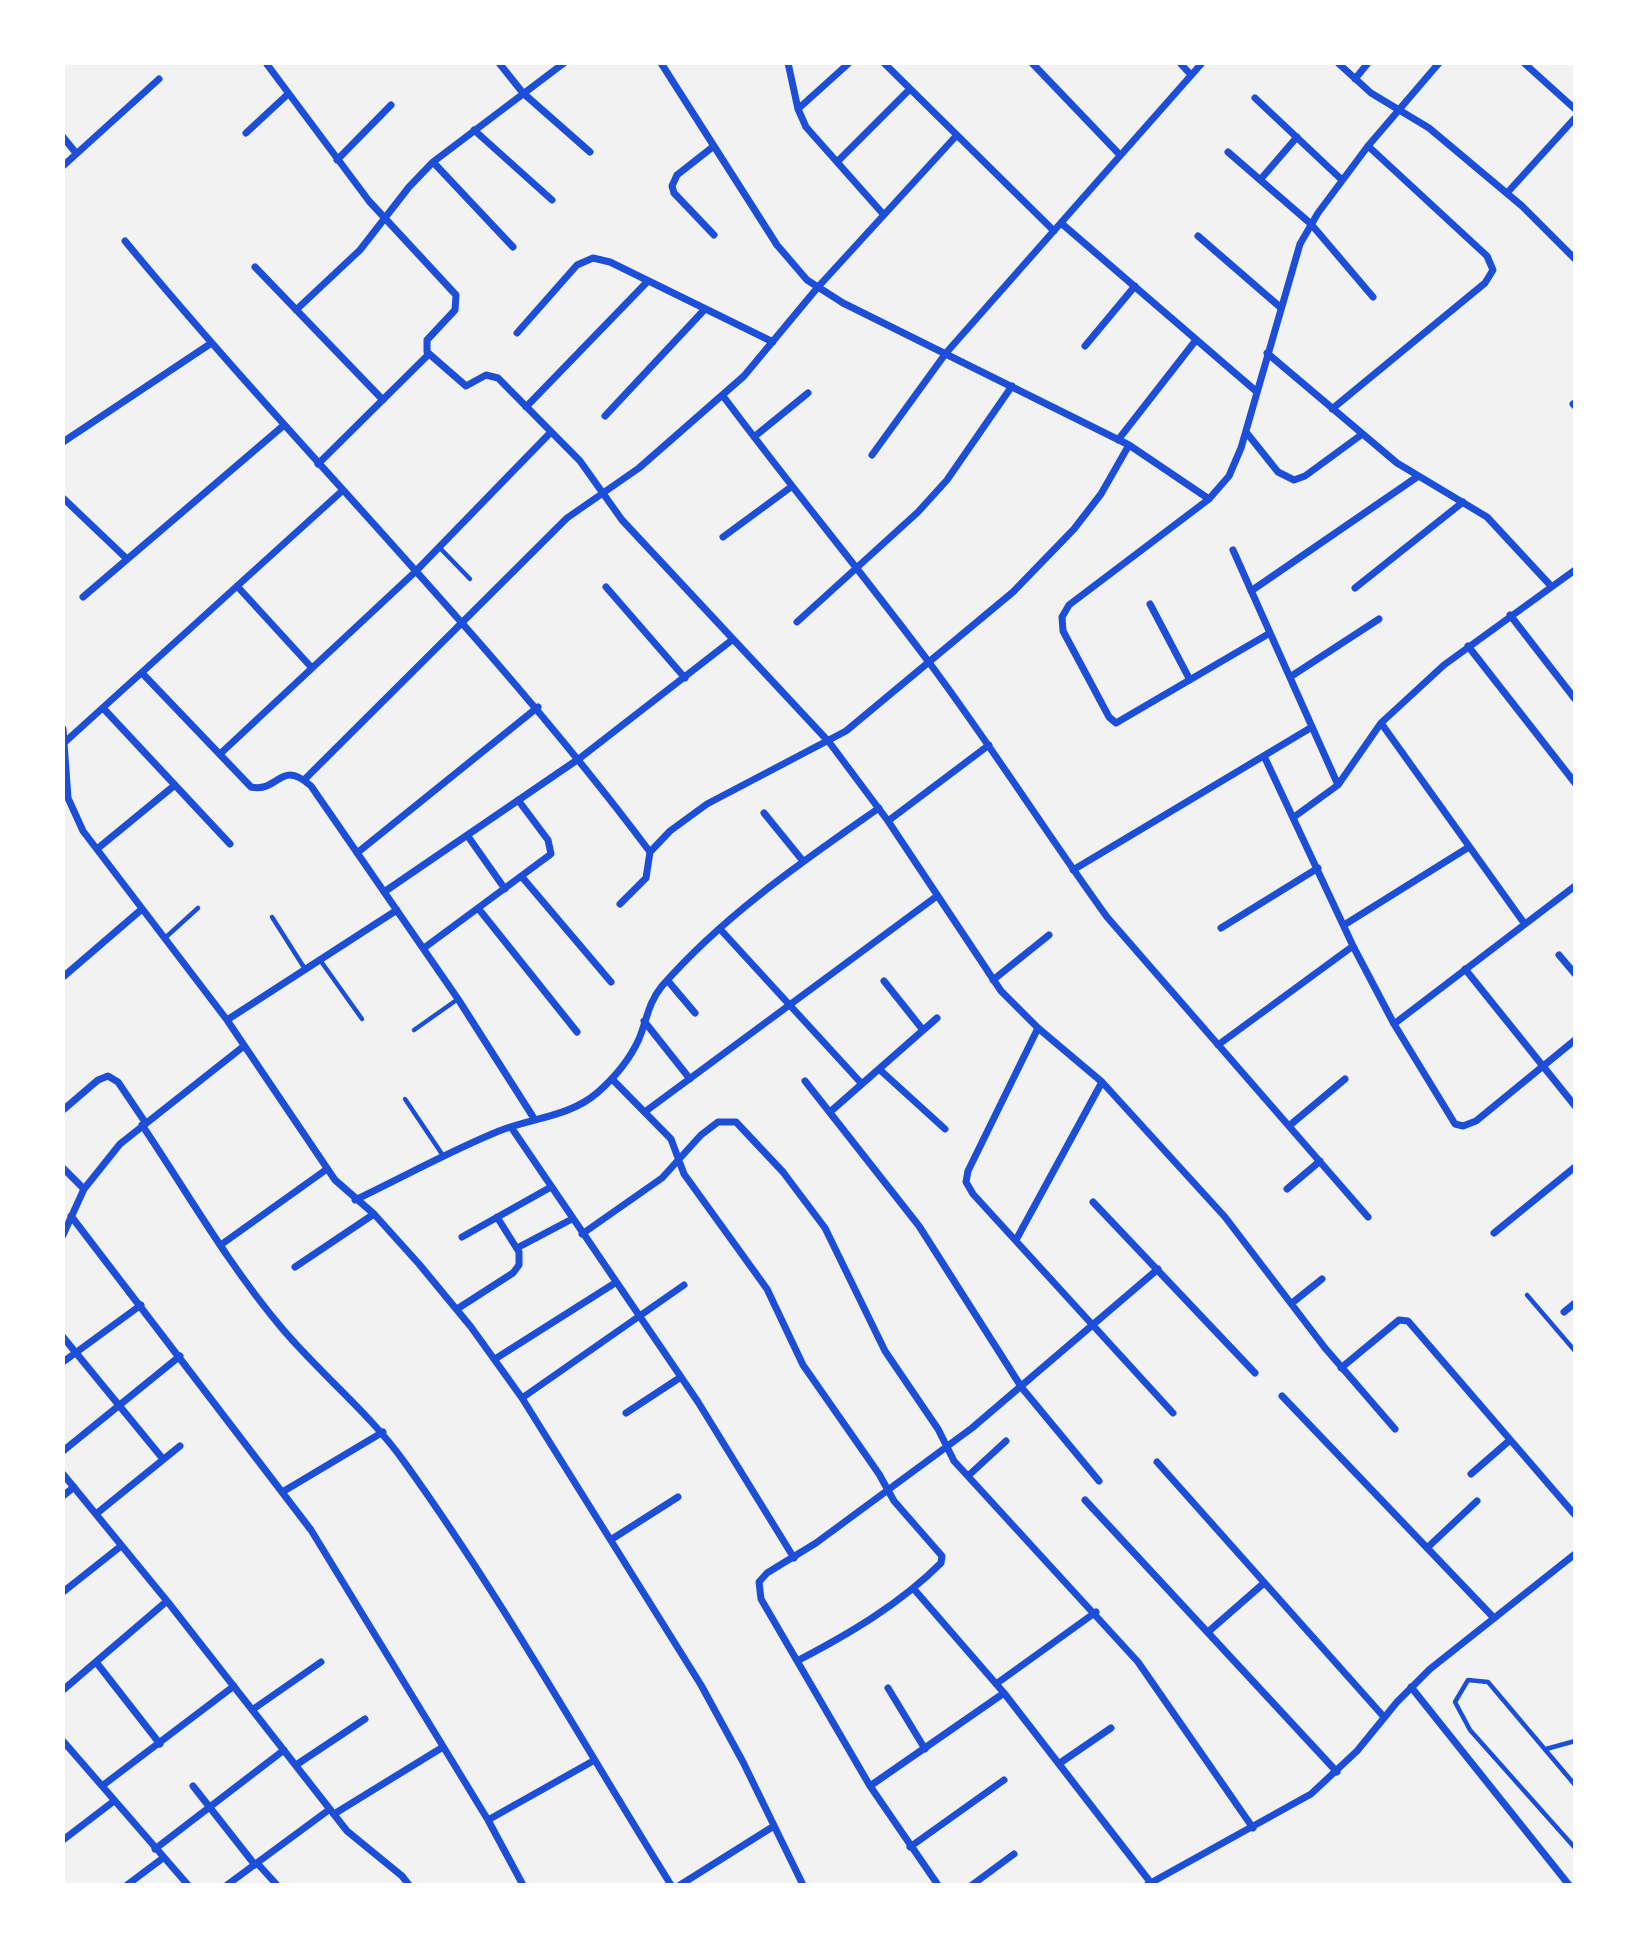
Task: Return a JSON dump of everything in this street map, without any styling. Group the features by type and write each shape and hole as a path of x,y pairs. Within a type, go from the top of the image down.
{"street":[{"path":"266,63 384,219 456,295 455,310 426,343 429,354 466,386 486,375 494,376 580,461 622,520 829,742 888,821 993,980 1038,1028 1102,1082 1225,1217 1341,1368 1395,1429"},
{"path":"499,63 523,93 590,152"},
{"path":"296,310 360,250 433,162 564,63"},
{"path":"661,63 777,245 791,264 818,287 1129,445 1209,499"},
{"path":"788,63 798,108 806,127 884,215"},
{"path":"798,108 849,63"},
{"path":"884,63 1054,231"},
{"path":"1032,63 1120,155"},
{"path":"1180,63 1191,75"},
{"path":"872,455 946,353 1202,63"},
{"path":"1338,63 1355,79 1398,110 1429,128 1507,193 1575,259"},
{"path":"1355,79 1368,63"},
{"path":"1270,633 1116,723 1109,717 1063,631 1062,617 1075,600 1209,499 1229,476 1245,432 1292,264 1311,224 1368,146 1439,63"},
{"path":"1524,63 1575,109"},
{"path":"63,166 159,79"},
{"path":"837,162 910,89"},
{"path":"246,133 288,93"},
{"path":"1255,98 1342,180"},
{"path":"337,160 391,105"},
{"path":"1507,193 1575,118"},
{"path":"474,130 552,200"},
{"path":"304,780 561,523 639,468 723,397 818,287 957,135"},
{"path":"63,137 76,153"},
{"path":"1260,180 1297,137"},
{"path":"714,146 677,175 672,186 677,196 714,235"},
{"path":"1332,409 1485,283 1493,270 1487,256 1368,146"},
{"path":"1227,152 1311,224 1373,297"},
{"path":"433,162 513,247"},
{"path":"1061,223 1256,392"},
{"path":"1198,236 1280,307"},
{"path":"125,241 210,344 538,707 650,852"},
{"path":"517,333 584,260 602,259 773,342"},
{"path":"255,267 383,400"},
{"path":"526,407 648,281"},
{"path":"1085,346 1135,286"},
{"path":"605,416 705,309"},
{"path":"1118,440 1196,340"},
{"path":"63,442 210,344"},
{"path":"1267,353 1361,435 1418,477 1463,502 1501,529 1551,586"},
{"path":"318,464 429,354"},
{"path":"797,622 918,512 947,480 1012,386"},
{"path":"754,437 808,393"},
{"path":"723,397 929,663 989,745 1073,870 1126,939 1368,1217"},
{"path":"83,597 283,426"},
{"path":"220,754 415,572 551,432"},
{"path":"1245,432 1278,472 1294,480 1305,476 1361,435"},
{"path":"620,904 646,878 650,852 670,831 707,804 829,742 862,719 1045,562 1101,494 1129,445"},
{"path":"1251,591 1418,477"},
{"path":"723,537 791,487"},
{"path":"65,742 342,491"},
{"path":"63,498 127,559"},
{"path":"1355,588 1463,502"},
{"path":"1233,550 1338,785"},
{"path":"1294,817 1338,785 1381,723 1468,646 1575,570"},
{"path":"237,586 312,668"},
{"path":"606,587 685,678"},
{"path":"1150,604 1190,680"},
{"path":"1510,615 1575,699"},
{"path":"1290,677 1378,619"},
{"path":"384,892 580,758 732,640"},
{"path":"1468,646 1575,783"},
{"path":"142,673 251,787 268,787 281,776 289,774 304,780 424,948 535,1120"},
{"path":"357,853 538,707"},
{"path":"103,708 230,844"},
{"path":"1381,723 1524,923"},
{"path":"1073,870 1312,727"},
{"path":"63,729 65,800 74,815 227,1020 327,1169 355,1200 374,1214 457,1309 522,1398 701,1685 803,1885"},
{"path":"888,821 989,745"},
{"path":"1264,756 1353,946 1394,1024 1450,1119 1462,1126 1476,1121 1575,1041"},
{"path":"97,849 175,785"},
{"path":"424,948 548,858 552,851 548,840 518,800"},
{"path":"355,1200 511,1127 581,1104 611,1079 638,1042 654,997 720,929 803,861 879,808"},
{"path":"764,813 803,861"},
{"path":"467,835 505,889"},
{"path":"1344,925 1469,847"},
{"path":"1221,928 1318,868"},
{"path":"522,877 611,982"},
{"path":"1394,1024 1575,886"},
{"path":"646,1111 937,896"},
{"path":"478,908 577,1032"},
{"path":"63,977 142,909"},
{"path":"227,1020 397,910"},
{"path":"720,929 862,1084"},
{"path":"993,980 1049,935"},
{"path":"1218,1045 1353,946"},
{"path":"1559,955 1575,974"},
{"path":"1465,969 1575,1106"},
{"path":"668,981 695,1013"},
{"path":"884,981 923,1030"},
{"path":"830,1112 937,1018"},
{"path":"644,1021 690,1079"},
{"path":"1038,1028 968,1171 966,1182 973,1194 1172,1413"},
{"path":"63,1236 84,1189 120,1144 244,1046"},
{"path":"879,1069 945,1129"},
{"path":"63,1110 101,1078 108,1076 118,1082 222,1244 282,1328 383,1432 467,1554 671,1885"},
{"path":"611,1079 646,1111 671,1139 688,1181 754,1268 803,1365 887,1489 942,1556 941,1563 913,1588 870,1619 797,1661"},
{"path":"1289,1126 1345,1079"},
{"path":"805,1081 919,1226 1022,1388 1099,1481"},
{"path":"1016,1240 1102,1082"},
{"path":"582,1234 655,1183 701,1135 718,1122 730,1120 746,1130 783,1172 825,1228 885,1351 954,1461 1096,1612 1158,1688 1254,1828"},
{"path":"511,1127 681,1377 794,1558"},
{"path":"1287,1189 1320,1161"},
{"path":"1494,1233 1575,1167"},
{"path":"63,1168 84,1189"},
{"path":"222,1244 327,1169"},
{"path":"462,1237 551,1187"},
{"path":"1093,1202 1255,1373"},
{"path":"295,1267 374,1214"},
{"path":"71,1216 284,1491 337,1569 488,1820 523,1885"},
{"path":"457,1309 517,1269 521,1256 497,1217"},
{"path":"517,1248 572,1219"},
{"path":"938,1885 870,1787 761,1600 759,1582 767,1573 794,1558 947,1447 1022,1388 1158,1269"},
{"path":"1292,1303 1322,1279"},
{"path":"495,1359 615,1283"},
{"path":"522,1398 684,1285"},
{"path":"1564,1312 1575,1303"},
{"path":"63,1362 141,1305"},
{"path":"1341,1368 1399,1320 1408,1321 1575,1515"},
{"path":"63,1337 163,1459"},
{"path":"63,1451 180,1356"},
{"path":"626,1413 681,1377"},
{"path":"1282,1396 1494,1618"},
{"path":"284,1491 383,1432"},
{"path":"1471,1474 1510,1440"},
{"path":"968,1476 1006,1441"},
{"path":"96,1514 180,1446"},
{"path":"1157,1462 1384,1717"},
{"path":"63,1474 167,1601 347,1831 402,1876 408,1885"},
{"path":"63,1496 74,1488"},
{"path":"612,1539 678,1497"},
{"path":"1085,1500 1337,1772"},
{"path":"1427,1548 1477,1501"},
{"path":"63,1592 121,1546"},
{"path":"913,1588 1004,1693 1060,1763 1149,1884 1311,1794 1337,1772 1411,1687 1575,1554"},
{"path":"1208,1632 1264,1583"},
{"path":"63,1690 167,1601"},
{"path":"996,1684 1096,1612"},
{"path":"96,1662 160,1744"},
{"path":"253,1710 321,1662"},
{"path":"102,1786 234,1686"},
{"path":"1411,1687 1569,1885"},
{"path":"888,1688 925,1749"},
{"path":"870,1787 1004,1693"},
{"path":"296,1765 365,1719"},
{"path":"1060,1763 1111,1728"},
{"path":"63,1741 188,1885"},
{"path":"228,1885 332,1811 443,1746"},
{"path":"155,1849 284,1750"},
{"path":"488,1820 593,1761"},
{"path":"910,1847 1004,1780"},
{"path":"193,1786 256,1864 277,1885"},
{"path":"63,1840 114,1801"},
{"path":"680,1885 774,1826"},
{"path":"972,1885 1014,1854"},
{"path":"127,1885 163,1858"}],"lane":[{"path":"439,547 470,579"},
{"path":"164,938 198,908"},
{"path":"272,917 306,969"},
{"path":"320,960 362,1019"},
{"path":"414,1030 458,999"},
{"path":"405,1099 444,1158"},
{"path":"1527,1295 1575,1351"},
{"path":"1575,1786 1488,1682 1468,1680 1455,1702 1470,1730 1575,1848"},
{"path":"1546,1749 1575,1741"}]}
